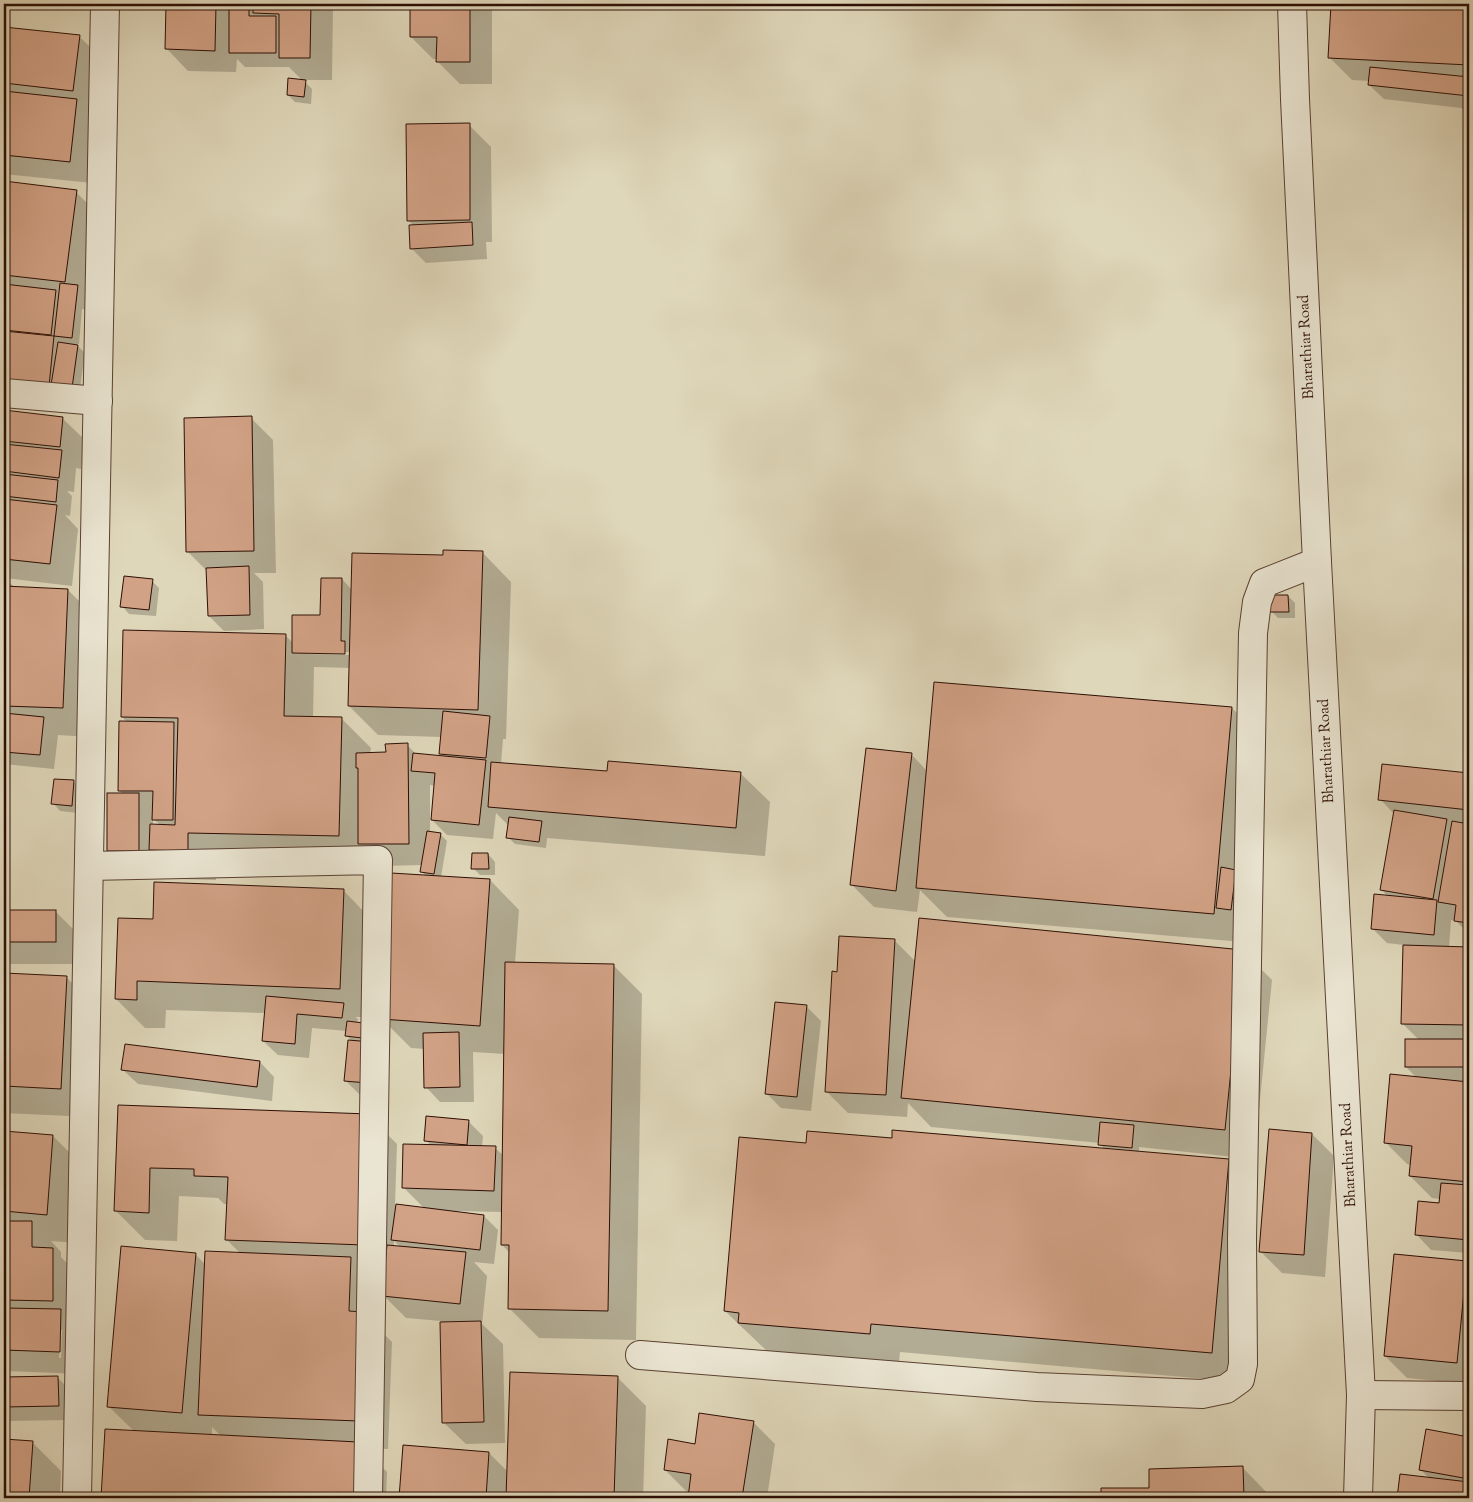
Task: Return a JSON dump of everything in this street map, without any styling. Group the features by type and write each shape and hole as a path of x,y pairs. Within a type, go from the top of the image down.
{"street":[{"path":"77,1498 105,4"},
{"name":"Bharathiar Road","path":"1292,4 1295,99 1361,1395 1358,1498"},
{"path":"4,393 98,400"},
{"path":"640,1355 1037,1387 1202,1394 1226,1389 1240,1379 1243,1364 1242,1239 1253,633 1257,602 1264,583 1318,562"},
{"path":"89,866 378,860 368,1498"},
{"path":"1361,1395 1469,1396"}],"building":[{"path":"166,4 216,4 215,51 165,49"},
{"path":"229,4 249,4 249,16 276,16 276,53 229,53"},
{"path":"253,4 311,4 310,58 279,58 279,14 253,13"},
{"path":"410,4 470,4 470,62 436,62 437,37 410,37"},
{"path":"1331,4 1469,4 1469,65 1328,58"},
{"path":"4,27 80,35 73,91 4,83"},
{"path":"1370,67 1469,77 1469,96 1368,85"},
{"path":"288,78 306,80 304,97 287,95"},
{"path":"4,91 77,99 70,162 4,155"},
{"path":"470,123 470,220 407,221 406,124"},
{"path":"4,181 77,190 65,282 4,275"},
{"path":"472,222 473,245 410,249 409,225"},
{"path":"60,283 78,285 72,338 54,336"},
{"path":"4,284 56,290 51,335 4,330"},
{"path":"4,331 54,336 49,386 4,382"},
{"path":"58,342 78,345 72,388 51,385"},
{"path":"4,410 63,417 60,447 4,441"},
{"path":"252,416 254,551 186,552 184,418"},
{"path":"4,444 62,450 59,478 4,471"},
{"path":"4,474 58,480 56,502 4,496"},
{"path":"4,499 57,505 50,564 4,559"},
{"path":"443,550 483,551 478,710 348,706 352,553 443,555"},
{"path":"249,566 250,615 208,616 206,568"},
{"path":"124,576 153,579 149,610 120,607"},
{"path":"321,578 342,578 341,641 345,641 345,654 292,653 292,615 320,615"},
{"path":"4,586 68,589 63,708 4,706"},
{"path":"1270,595 1288,595 1289,612 1270,612"},
{"path":"123,630 286,634 284,716 342,717 339,836 188,833 188,851 149,850 150,824 175,825 178,718 121,717"},
{"path":"934,682 1232,707 1214,914 916,888"},
{"path":"443,711 490,716 486,758 439,754"},
{"path":"4,713 44,717 40,755 4,752"},
{"path":"119,721 174,722 173,820 152,820 153,791 118,791"},
{"path":"408,743 409,844 358,844 358,768 356,768 356,753 386,752 385,744"},
{"path":"866,748 912,753 896,891 850,885"},
{"path":"413,753 486,760 479,825 431,820 435,773 411,771"},
{"path":"608,761 741,772 736,828 488,807 491,762 607,771"},
{"path":"1382,764 1469,773 1469,810 1378,800"},
{"path":"54,779 74,780 72,806 51,804"},
{"path":"107,793 139,793 139,851 107,851"},
{"path":"1394,810 1447,819 1433,899 1380,890"},
{"path":"509,817 542,821 539,842 506,838"},
{"path":"1452,821 1469,824 1469,923 1454,921 1456,905 1438,902"},
{"path":"427,831 441,833 434,874 420,872"},
{"path":"472,853 488,853 489,869 471,869"},
{"path":"1221,867 1236,870 1231,910 1216,908"},
{"path":"391,873 490,879 480,1026 381,1019"},
{"path":"154,882 344,889 340,989 137,981 137,1000 115,999 118,918 153,919"},
{"path":"1374,894 1437,900 1434,935 1371,929"},
{"path":"4,910 56,910 56,942 4,942"},
{"path":"919,918 1243,950 1225,1130 901,1098"},
{"path":"839,936 895,939 886,1095 825,1092 832,971 837,972"},
{"path":"1403,945 1469,947 1469,1025 1401,1024"},
{"path":"505,962 614,964 608,1311 508,1309 509,1245 501,1245"},
{"path":"4,973 67,976 61,1089 4,1086"},
{"path":"266,996 344,1003 342,1018 297,1014 295,1044 262,1041"},
{"path":"775,1002 807,1005 797,1097 765,1094"},
{"path":"347,1021 372,1024 371,1039 345,1036"},
{"path":"459,1032 460,1087 424,1088 423,1033"},
{"path":"1405,1039 1469,1039 1469,1067 1405,1067"},
{"path":"348,1040 372,1042 368,1083 344,1081"},
{"path":"125,1044 260,1061 257,1087 121,1070"},
{"path":"1390,1074 1469,1082 1469,1182 1409,1176 1412,1146 1384,1143"},
{"path":"118,1105 369,1114 364,1245 225,1240 228,1177 194,1176 194,1169 150,1168 149,1213 114,1211"},
{"path":"426,1116 469,1120 467,1145 424,1141"},
{"path":"1100,1122 1134,1125 1132,1148 1098,1145"},
{"path":"1269,1129 1312,1133 1304,1255 1259,1252"},
{"path":"892,1130 1229,1159 1212,1353 871,1324 870,1334 738,1323 739,1313 724,1311 739,1137 806,1143 807,1131 892,1138"},
{"path":"4,1131 53,1135 47,1215 4,1211"},
{"path":"403,1144 496,1146 494,1191 402,1188"},
{"path":"1441,1183 1469,1185 1469,1240 1415,1235 1418,1201 1439,1203"},
{"path":"396,1204 484,1215 480,1250 391,1240"},
{"path":"4,1221 32,1221 32,1247 53,1248 53,1301 4,1300"},
{"path":"387,1245 466,1252 460,1304 382,1296"},
{"path":"121,1246 196,1253 182,1413 107,1407"},
{"path":"205,1251 351,1257 349,1311 363,1312 359,1421 198,1415"},
{"path":"1394,1254 1467,1261 1457,1363 1384,1356"},
{"path":"1469,1262 1469,1356 1467,1356"},
{"path":"4,1308 61,1309 60,1352 4,1350"},
{"path":"481,1321 484,1422 442,1423 440,1322"},
{"path":"510,1372 618,1376 614,1498 506,1498"},
{"path":"58,1376 59,1406 4,1407 4,1377"},
{"path":"699,1413 754,1421 742,1498 688,1498 691,1474 664,1470 668,1439 695,1444"},
{"path":"105,1429 358,1442 355,1498 101,1498"},
{"path":"1426,1429 1469,1437 1469,1479 1419,1470"},
{"path":"4,1439 33,1441 29,1498 4,1498"},
{"path":"403,1445 489,1452 486,1498 399,1498"},
{"path":"1243,1466 1244,1498 1101,1498 1101,1488 1149,1488 1149,1469"},
{"path":"1400,1474 1469,1482 1469,1498 1397,1498"}]}
